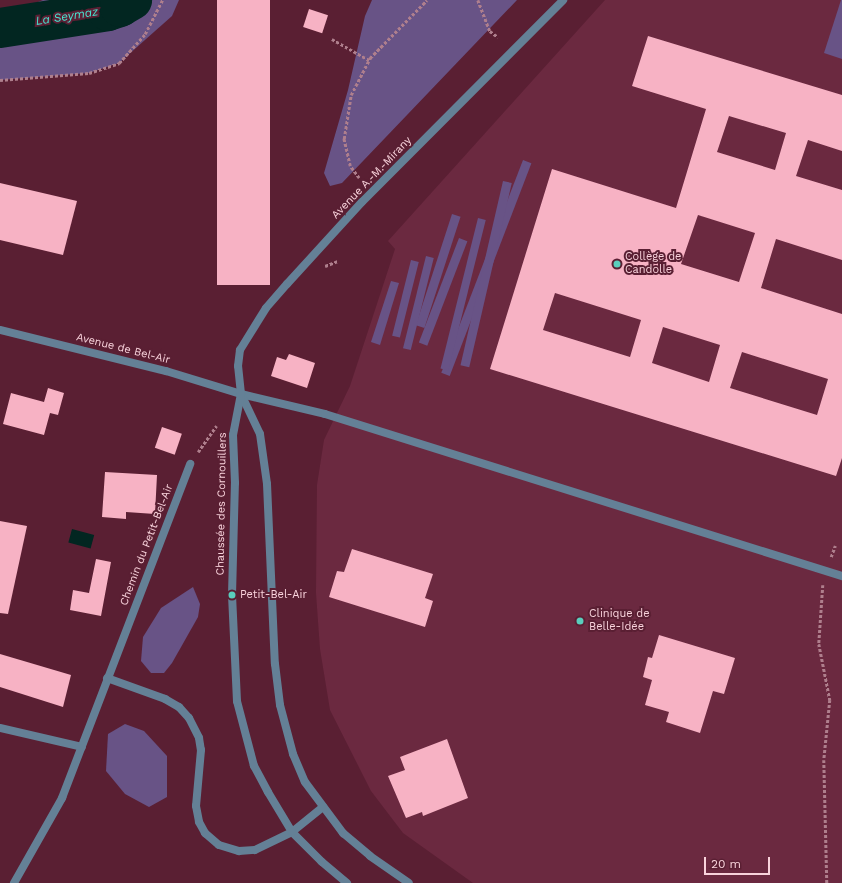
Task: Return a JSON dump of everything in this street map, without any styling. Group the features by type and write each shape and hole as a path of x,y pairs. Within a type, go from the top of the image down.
{"street":[{"name":"Avenue A.-M.-Mirany","path":"241,394 238,366 240,350 266,308 362,202 563,0"},
{"name":"Avenue de Bel-Air","path":"0,330 166,371 241,394 324,414 842,576"},
{"path":"241,394 260,434 267,484 275,664 284,724 293,754 305,782 343,833 370,856 409,883"},
{"name":"Chaussée des Cornouillers","path":"241,394 233,435 235,483 232,595 237,702 254,766 292,832 322,862 347,883"},
{"name":"Chemin du Petit-Bel-Air","path":"14,883 62,798 190,464"},
{"path":"107,678 165,699 178,707 189,718 199,738 201,750 196,806 199,822 205,833 219,845 239,851 255,850 292,832 323,808"},
{"path":"0,728 82,747"}],"path":[{"path":"0,80 89,73 119,63 145,34 162,0"},
{"path":"359,178 350,166 344,139 351,95 369,60 427,0"},
{"path":"478,0 490,30 498,37"},
{"path":"332,39 369,60"},
{"path":"190,464 216,426"},
{"path":"830,561 835,546"},
{"path":"823,583 820,644 830,700 824,760 827,883"}],"shaded area":[{"path":"43,0 179,0 172,16 119,63 89,73 0,80 0,17"},
{"path":"372,0 517,0 342,183 330,186 324,173 348,90 365,16"},
{"path":"605,0 842,0 842,883 473,883 403,833 371,791 330,710 320,649 316,593 317,485 324,440 350,386 395,249 388,241"},
{"path":"842,0 842,59 824,53"},
{"path":"523,160 531,163 450,376 441,373"},
{"path":"503,181 512,183 469,367 460,365"},
{"path":"452,214 461,217 424,328 416,325"},
{"path":"478,218 486,220 448,370 441,368"},
{"path":"459,238 467,241 427,346 419,343"},
{"path":"426,256 434,258 411,350 403,348"},
{"path":"411,260 419,262 400,338 392,336"},
{"path":"391,281 399,283 380,345 371,342"},
{"path":"72,529 94,535 91,548 68,543"},
{"path":"193,587 200,604 198,617 172,663 164,673 151,673 141,661 143,637 161,608"},
{"path":"125,724 144,731 167,756 167,797 149,807 125,794 106,771 108,734"}],"building":[{"path":"217,0 270,0 270,285 217,285"},
{"path":"309,9 328,15 322,33 303,27"},
{"path":"648,36 842,95 842,151 808,140 796,176 842,190 842,260 776,239 761,288 842,314 842,458 836,476 490,369 552,169 676,208 706,109 632,86","holes":["729,116 786,133 775,170 717,152","698,215 755,233 739,282 681,264","555,293 641,320 630,357 543,330","663,327 720,345 709,382 652,363","742,352 828,379 817,415 730,388"]},
{"path":"0,183 77,201 63,255 0,240"},
{"path":"289,354 315,363 307,388 271,376 277,357 286,360"},
{"path":"48,388 64,393 58,415 50,413 44,435 3,424 11,393 44,402"},
{"path":"162,427 182,434 175,455 155,448"},
{"path":"105,472 157,475 155,514 126,512 126,519 102,517"},
{"path":"0,521 27,526 8,614 0,613"},
{"path":"352,549 433,574 425,598 433,601 425,627 329,597 337,571 344,572"},
{"path":"96,559 111,562 101,616 70,610 73,590 89,593"},
{"path":"659,635 735,658 724,694 713,691 700,733 666,722 669,712 645,705 652,680 643,677 648,657 652,658"},
{"path":"0,654 71,675 63,707 0,687"},
{"path":"447,739 468,798 423,816 422,812 406,818 388,776 405,770 400,757"}],"waterway":[{"name":"La Seymaz","path":"0,28 108,11 120,7 132,0"}],"place":[{"name":"Collège de Candolle","path":"617,264"},
{"name":"Petit-Bel-Air","path":"232,595"},
{"name":"Clinique de Belle-Idée","path":"580,621"}]}
